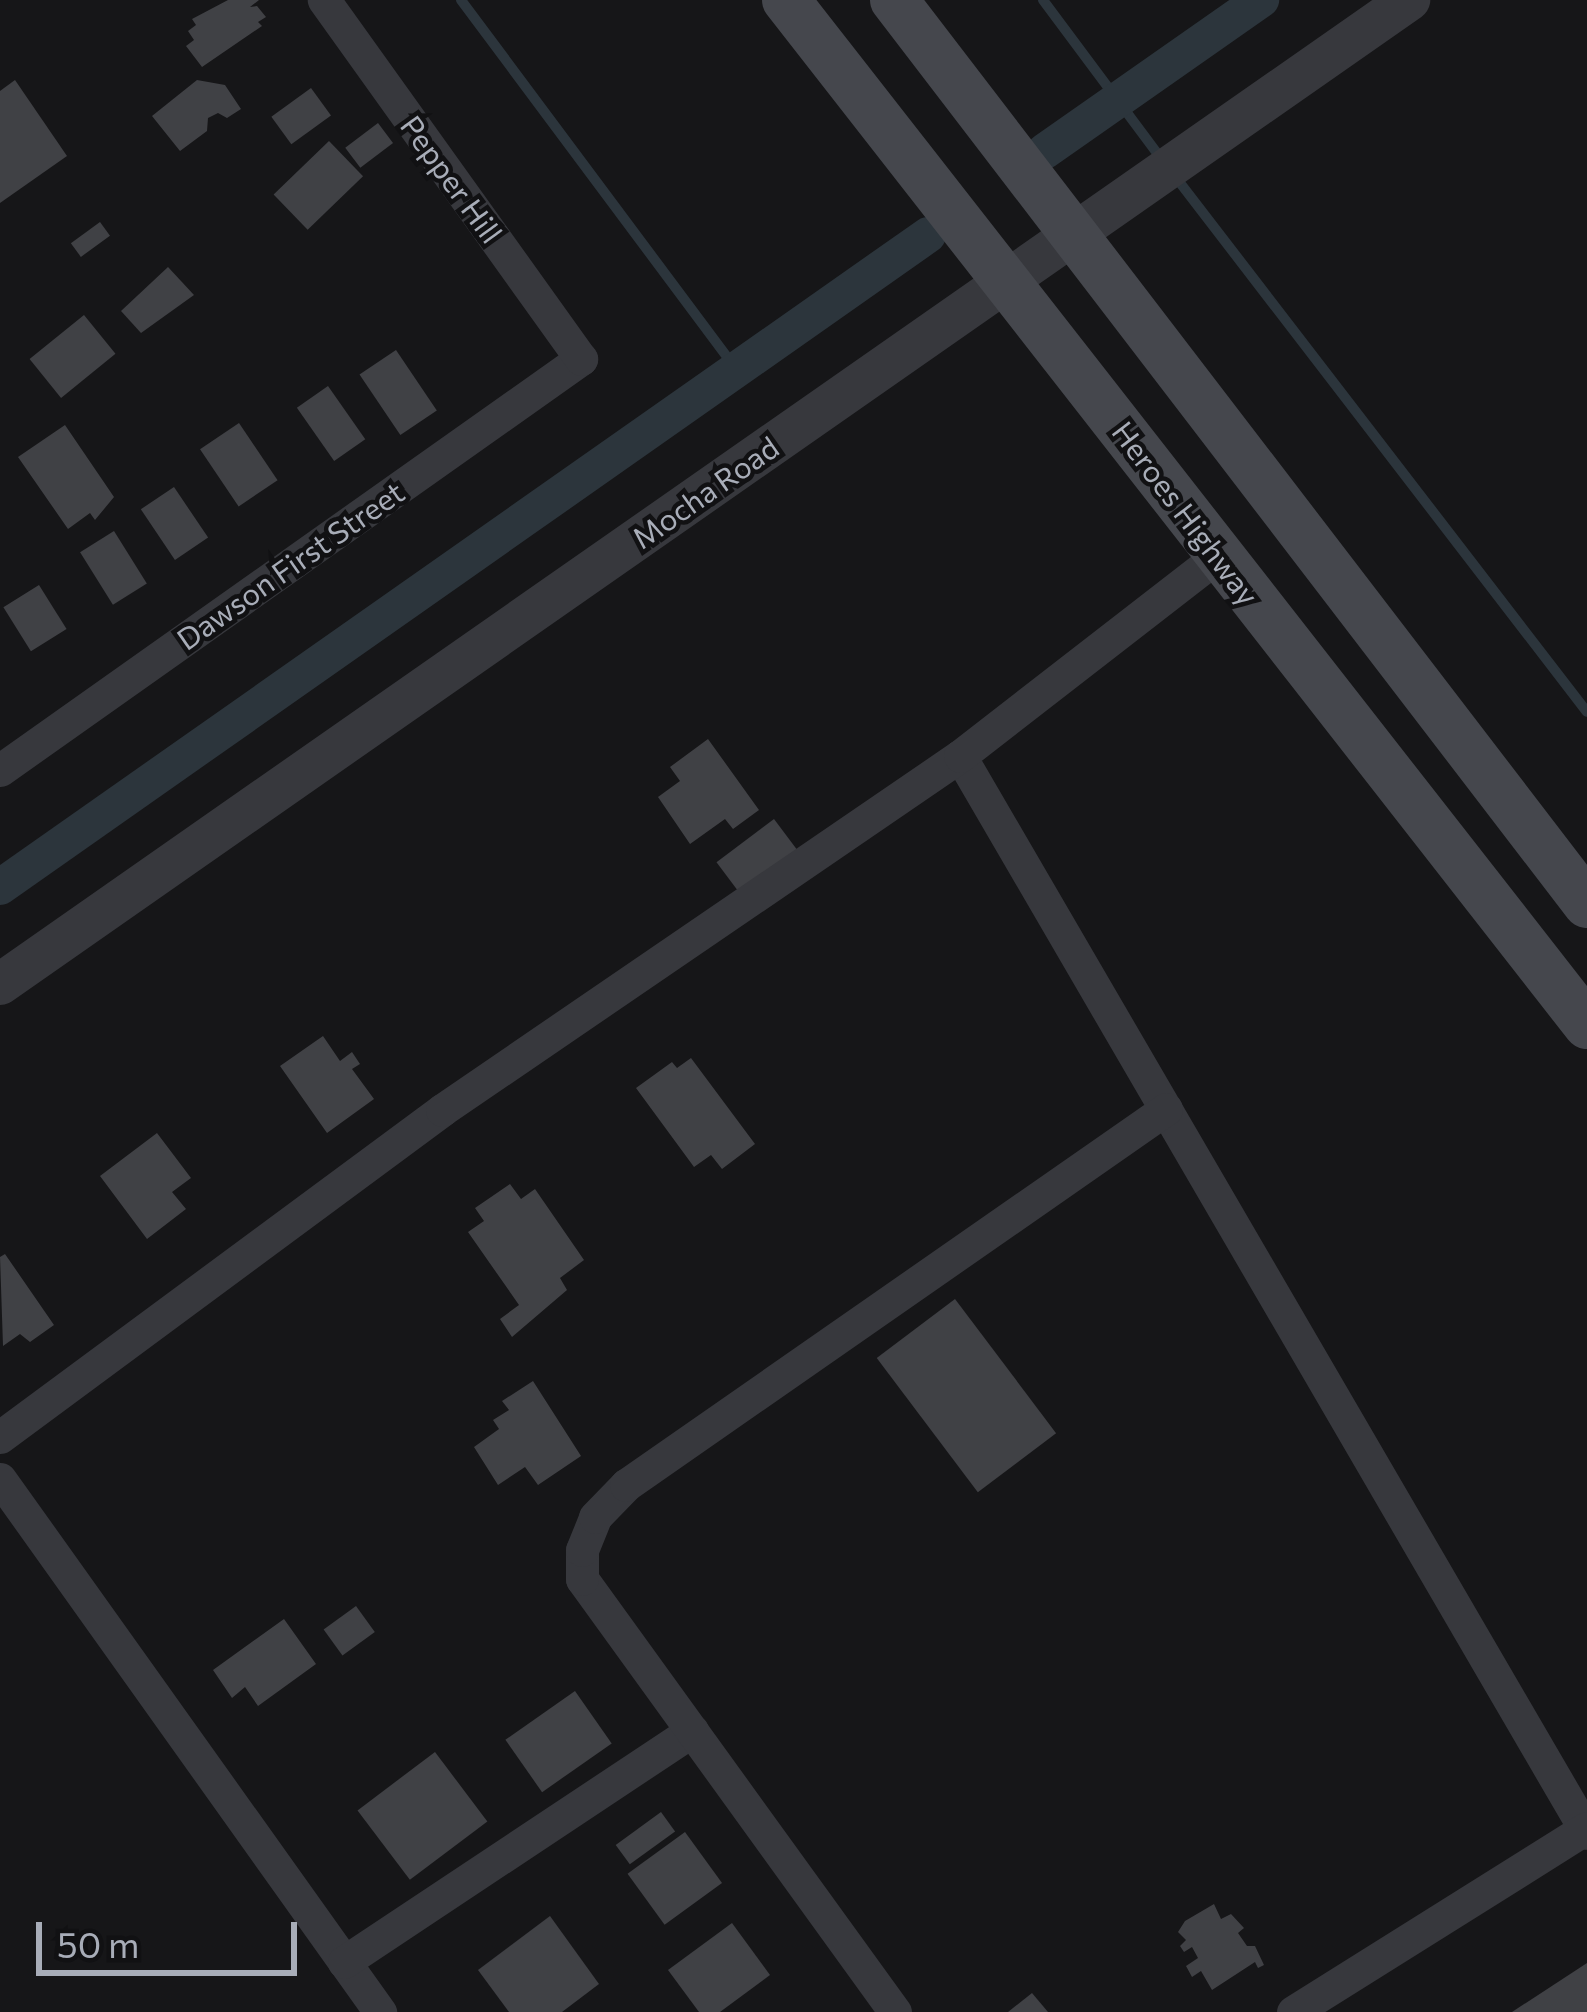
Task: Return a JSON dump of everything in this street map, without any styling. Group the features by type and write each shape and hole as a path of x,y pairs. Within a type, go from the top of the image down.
{"main road":[{"name":"Heroes Highway","path":"786,0 1587,1025"},
{"path":"894,0 1587,904"}],"street":[{"name":"Pepper Hill","path":"324,0 580,359"},
{"name":"Mocha Road","path":"0,984 1409,0"},
{"name":"Dawson First Street","path":"0,770 580,359"},
{"path":"0,1437 442,1110 960,756 1219,555"},
{"path":"960,756 1586,1831 1293,2012"},
{"path":"895,2012 582,1579 582,1550 596,1517 626,1485 1166,1109"},
{"path":"0,1479 380,2012"},
{"path":"344,1961 692,1731"}],"building":[{"path":"228,0 259,0 250,7 257,6 266,17 258,22 262,26 202,67 186,46 194,40 188,31 196,25 192,19"},
{"path":"15,80 67,156 0,203 0,91"},
{"path":"197,80 225,85 241,109 227,118 218,113 208,118 207,131 180,151 152,116"},
{"path":"311,88 331,116 291,144 271,117"},
{"path":"378,123 393,143 360,168 345,148"},
{"path":"329,141 363,176 308,230 274,194"},
{"path":"100,222 110,236 81,257 71,243"},
{"path":"168,267 194,295 141,333 121,311"},
{"path":"84,315 115,354 61,398 30,359"},
{"path":"396,350 437,411 400,435 360,375"},
{"path":"328,386 365,439 334,461 297,408"},
{"path":"239,423 278,480 239,506 200,449"},
{"path":"65,425 114,497 95,520 90,513 68,529 18,457"},
{"path":"174,487 208,538 175,560 141,509"},
{"path":"114,531 147,584 113,605 80,552"},
{"path":"39,585 67,629 31,651 3,607"},
{"path":"708,739 759,810 733,829 725,819 690,844 658,797 680,781 670,767"},
{"path":"774,819 800,854 743,897 716,862"},
{"path":"323,1036 340,1061 352,1052 360,1064 352,1069 374,1099 327,1133 280,1066"},
{"path":"691,1058 755,1144 722,1169 711,1155 694,1167 636,1088 672,1062 677,1068"},
{"path":"157,1133 191,1178 172,1192 186,1209 147,1239 100,1176"},
{"path":"510,1184 521,1199 535,1189 584,1260 560,1278 567,1290 512,1337 500,1319 519,1305 468,1232 484,1221 475,1208"},
{"path":"5,1254 54,1325 30,1342 20,1334 3,1346 0,1257"},
{"path":"955,1299 1056,1433 978,1492 877,1358"},
{"path":"533,1381 581,1456 538,1485 525,1467 498,1485 474,1447 499,1429 493,1420 509,1410 502,1401"},
{"path":"356,1606 375,1632 342,1655 324,1630"},
{"path":"284,1619 316,1664 258,1706 245,1687 232,1698 213,1670"},
{"path":"575,1691 612,1743 542,1792 505,1740"},
{"path":"435,1752 487,1821 410,1880 358,1810"},
{"path":"661,1812 675,1831 630,1864 616,1845"},
{"path":"685,1832 722,1883 665,1925 628,1874"},
{"path":"1214,1904 1221,1919 1231,1914 1244,1928 1238,1933 1247,1946 1255,1946 1264,1965 1258,1968 1255,1962 1212,1990 1201,1971 1192,1977 1186,1966 1198,1958 1192,1947 1184,1952 1180,1946 1186,1940 1178,1932 1185,1921"},
{"path":"550,1916 599,1984 562,2012 509,2012 478,1970"},
{"path":"732,1923 770,1975 720,2012 699,2012 668,1970"},
{"path":"1587,1963 1587,2012 1512,2012"},
{"path":"1032,1993 1048,2012 1008,2012"}],"waterway":[{"path":"461,0 736,369"},
{"path":"1043,0 1163,161"},
{"path":"1045,151 1261,0"},
{"path":"1174,175 1587,712"},
{"path":"0,887 928,235"}]}
